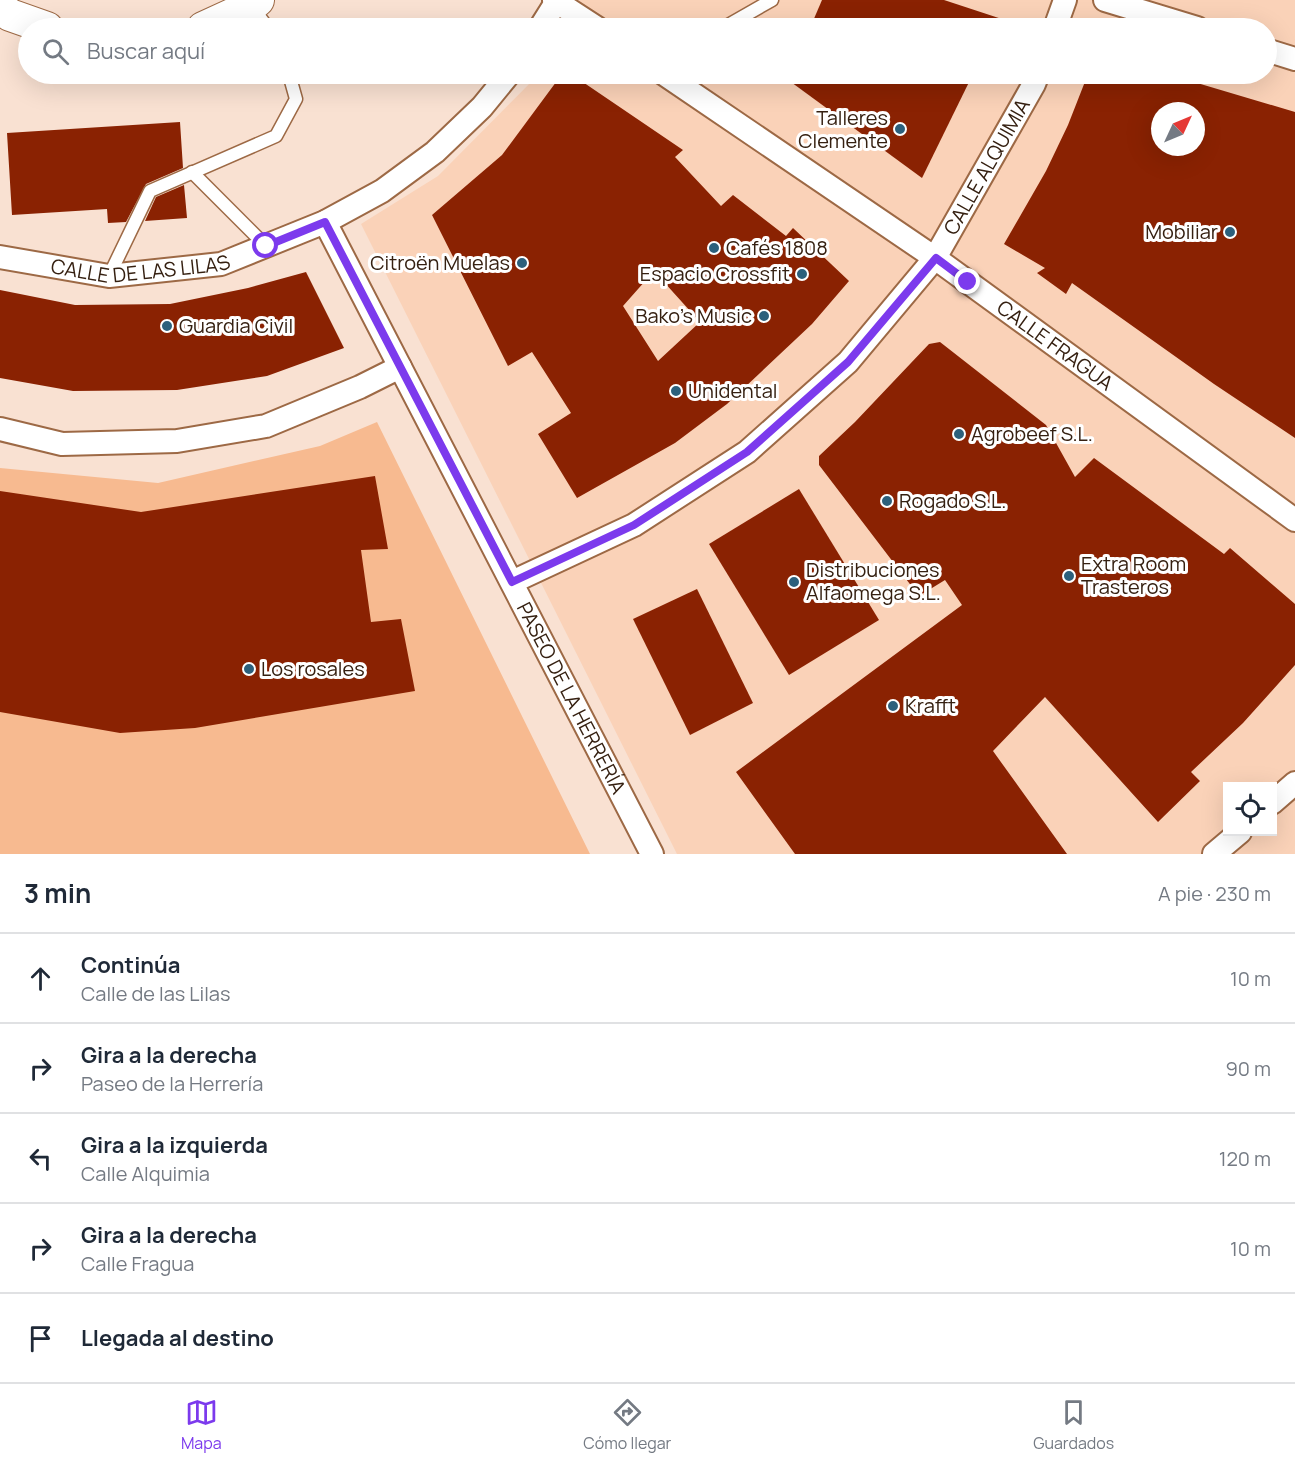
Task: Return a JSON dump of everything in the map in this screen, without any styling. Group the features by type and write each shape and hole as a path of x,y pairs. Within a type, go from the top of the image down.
{"street":[{"path":"546,18 556,0 582,18"},
{"path":"1059,18 1065,0"},
{"path":"1106,0 1164,18"},
{"path":"236,18 259,11"},
{"path":"3,18 18,21"},
{"path":"1277,53 1295,59"},
{"name":"CALLE DE LAS LILAS","path":"0,257 110,276 221,264 325,222 382,190 435,152 482,107 501,84"},
{"name":"CALLE FRAGUA","path":"681,84 936,258 1295,520"},
{"name":"CALLE ALQUIMIA","path":"512,582 634,525 747,452 848,362 936,258 1034,84"},
{"name":"PASEO DE LA HERRERÍA","path":"325,222 652,854"},
{"path":"0,429 62,444 177,441 266,426 360,387 400,367"},
{"path":"1277,799 1295,783"},
{"path":"1214,854 1234,836"}],"lane":[{"path":"740,18 772,0"},
{"path":"110,276 150,191 276,136 296,99 292,84"},
{"path":"192,172 266,246"}],"shaded area":[{"path":"567,0 1295,0 1295,854 677,854 361,224 438,176 529,84 1277,84 1277,18 560,18"},
{"name":"Los rosales","path":"377,422 590,854 0,854 0,468 158,483 320,446"}],"building":[{"path":"822,0 944,0 999,18 814,18"},
{"path":"555,84 586,84 683,150 675,157 721,206 733,195 786,236 793,228 849,281 812,324 727,404 675,443 577,498 538,434 571,413 532,352 508,366 432,215 502,155","holes":["654,271 700,322 658,361 623,306"]},
{"name":"Talleres Clemente","path":"794,84 968,84 922,178"},
{"path":"1084,84 1201,84 1295,112 1295,438 1214,384 1072,283 1066,294 1037,273 1045,268 1004,244 1046,171"},
{"path":"180,122 183,168 146,184 126,222 108,223 107,209 12,215 7,133"},
{"path":"184,185 187,218 145,221 156,197"},
{"name":"Guardia Civil","path":"306,272 344,348 267,376 177,390 73,391 0,378 0,290 75,305 170,304 248,288"},
{"path":"940,342 1046,425 1075,477 1094,458 1224,554 1230,548 1295,604 1295,665 1243,723 1191,772 1200,781 1158,822 1045,697 993,751 1067,854 795,854 736,772 962,605 945,580 919,596 819,465 819,456 855,422 929,344"},
{"path":"375,476 388,549 361,550 371,622 401,619 415,691 195,728 120,733 0,712 0,491 141,512"},
{"name":"Distribuciones Alfaomega S.L.","path":"799,489 879,620 789,675 709,544"},
{"path":"697,589 753,703 690,735 633,619"}],"place":[{"name":"Talleres Clemente","path":"900,129"},
{"name":"Mobiliar","path":"1230,232"},
{"name":"Cafés 1808","path":"714,248"},
{"name":"Citroën Muelas","path":"522,263"},
{"name":"Espacio Crossfit","path":"802,274"},
{"name":"Bako's Music","path":"764,316"},
{"name":"Guardia Civil","path":"167,326"},
{"name":"Unidental","path":"676,391"},
{"name":"Agrobeef S.L.","path":"959,434"},
{"name":"Rogado S.L.","path":"887,501"},
{"name":"Extra Room Trasteros","path":"1069,576"},
{"name":"Distribuciones Alfaomega S.L.","path":"794,582"},
{"name":"Los rosales","path":"249,669"},
{"name":"Krafft","path":"893,706"}],"route":[{"path":"266,246 325,222 512,582 634,525 747,452 848,362 936,258 968,282"}]}
